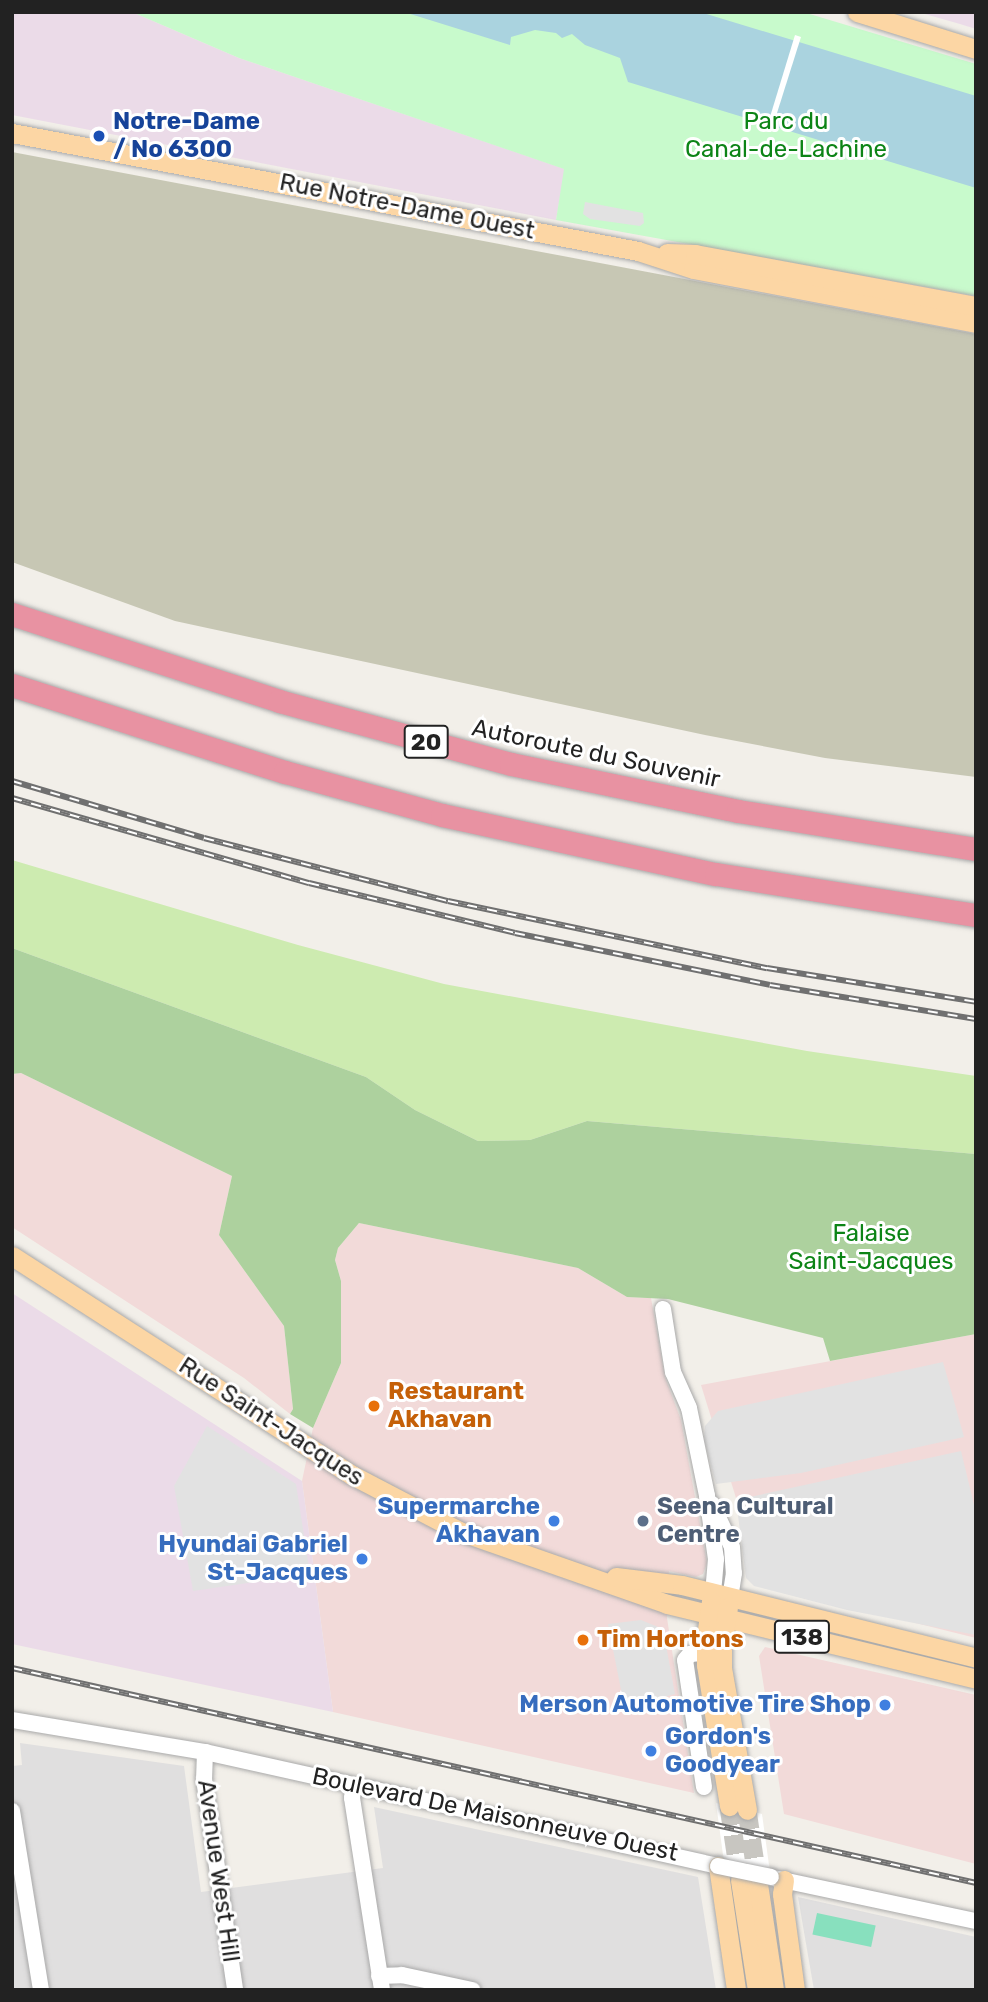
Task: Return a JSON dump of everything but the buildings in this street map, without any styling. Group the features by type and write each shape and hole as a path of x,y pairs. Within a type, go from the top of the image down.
{"highway":[{"name":"Autoroute du Souvenir","path":"12,614 241,690 431,744 615,787 849,830 976,849"},
{"path":"12,685 285,772 455,818 716,874 976,915"},
{"path":"849,830 976,838"}],"main road":[{"path":"857,12 976,49"},
{"name":"Rue Notre-Dame Ouest","path":"12,133 638,251 693,269 976,323"},
{"name":"Rue Notre-Dame Ouest","path":"638,251 695,254 976,306"},
{"name":"Rue Saint-Jacques","path":"12,1256 384,1494 480,1540 584,1573 667,1604 976,1679"},
{"name":"Rue Saint-Jacques","path":"584,1573 669,1583 976,1658"},
{"path":"718,1615 738,1808 706,1653 722,1595"},
{"path":"718,1866 736,1990"},
{"path":"757,1990 763,1881"},
{"path":"763,1881 774,1990"},
{"path":"763,1881 782,1894 795,1990"}],"street":[{"path":"663,1309 673,1372 689,1408 707,1496 722,1595"},
{"path":"704,1787 685,1663 688,1655 706,1653"},
{"name":"Boulevard De Maisonneuve Ouest","path":"12,1720 205,1752 718,1866 763,1881 976,1921"},
{"name":"Avenue West Hill","path":"205,1752 204,1779 235,1990"},
{"path":"354,1785 352,1798 380,1983 402,1975 472,1990"},
{"path":"12,1811 41,1990"}],"shaded area":[{"path":"12,12 132,12 239,58 565,169 556,220 12,115"},
{"path":"918,12 976,12 976,29 960,24"},
{"path":"12,152 976,334 976,777 825,758 705,735 175,621 12,562"},
{"path":"585,202 643,213 644,223 640,226 590,219 583,214"},
{"path":"21,1073 232,1176 219,1235 284,1326 293,1409 290,1414 244,1378 12,1227 12,1074"},
{"path":"359,1223 578,1268 627,1297 651,1298 665,1377 681,1420 707,1563 703,1574 696,1577 669,1571 667,1618 694,1793 333,1712 302,1481 313,1428 341,1363 341,1281 335,1260 338,1248"},
{"path":"12,1293 302,1481 333,1712 12,1644"},
{"path":"976,1334 976,1638 763,1585 701,1385"},
{"path":"943,1362 964,1437 801,1473 716,1484 704,1440 705,1426 718,1411"},
{"path":"207,1426 296,1484 310,1574 193,1591 174,1486"},
{"path":"961,1451 976,1513 976,1635 847,1610 754,1586 746,1578 736,1500"},
{"path":"641,1620 663,1629 675,1694 646,1702 623,1700 608,1624"},
{"path":"765,1647 976,1695 976,1864 784,1814 759,1656"},
{"path":"20,1743 184,1766 201,1892 383,1868 374,1807 698,1877 716,1990 12,1990 12,1766 22,1765"},
{"path":"798,1897 976,1937 976,1990 814,1990"}],"green space":[{"name":"Parc du Canal-de-Lachine","path":"132,12 803,12 976,64 976,296 556,220 564,169 239,58"},
{"path":"12,860 298,945 444,984 807,1051 976,1076 976,1154 587,1121 530,1140 478,1141 415,1110 366,1077 12,948"},
{"name":"Falaise Saint-Jacques","path":"12,948 366,1077 415,1110 478,1141 530,1140 587,1121 976,1154 976,1334 830,1361 823,1338 668,1299 627,1297 578,1268 359,1223 338,1248 335,1260 341,1281 341,1363 313,1428 290,1414 293,1409 284,1326 219,1235 232,1176 21,1073 12,1074"},
{"path":"817,1913 876,1925 871,1947 812,1935"}],"water":[{"path":"404,12 700,12 976,96 976,188 628,82 620,58 585,45 572,34 562,38 556,33 535,30 511,37 510,45"}],"pier":[{"path":"795,35 801,37 771,132 766,130"},
{"path":"716,1803 762,1814 772,1887 726,1877"}],"tunnel":[{"path":"729,1806 740,1880"},
{"path":"747,1810 758,1884"}],"railway":[{"path":"12,781 204,838 448,901 767,968 976,1002"},
{"path":"12,798 309,883 515,933 770,985 976,1019"},
{"path":"12,1668 976,1883"}],"place":[{"name":"Notre-Dame / No 6300","path":"99,136"},
{"name":"Restaurant Akhavan","path":"374,1406"},
{"name":"Supermarche Akhavan","path":"554,1521"},
{"name":"Seena Cultural Centre","path":"643,1521"},
{"name":"Hyundai Gabriel St-Jacques","path":"362,1559"},
{"name":"Tim Hortons","path":"583,1640"},
{"name":"Merson Automotive Tire Shop","path":"885,1705"},
{"name":"Gordon's Goodyear","path":"651,1751"}]}
